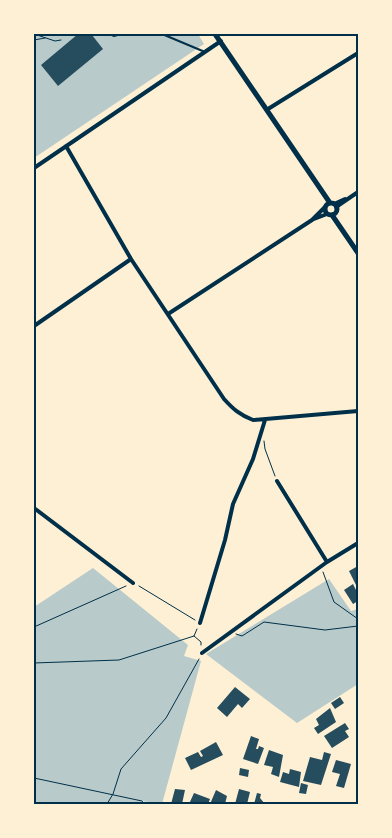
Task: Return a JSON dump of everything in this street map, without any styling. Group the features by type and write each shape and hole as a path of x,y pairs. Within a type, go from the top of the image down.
{"main road":[{"path":"215,34 268,110 320,190 358,254"}],"street":[{"path":"34,168 221,41"},
{"path":"268,110 358,53"},
{"path":"66,146 131,259 224,399 241,415 253,420 265,420 358,410"},
{"path":"168,314 358,192"},
{"path":"34,326 131,259"},
{"path":"200,623 225,540 233,504 253,459 265,420"},
{"path":"277,481 327,562"},
{"path":"34,508 133,583"},
{"path":"202,654 327,562 358,543"}],"lane":[{"path":"110,34 117,36 121,34"},
{"path":"162,34 205,52"}],"path":[{"path":"34,34 61,40"},
{"path":"34,40 46,38"},
{"path":"264,440 265,449 277,481"},
{"path":"321,567 334,602 358,619"},
{"path":"34,627 133,583 200,623 194,636 119,660 34,663"},
{"path":"230,633 242,636 264,622 325,630 358,626"},
{"path":"107,804 113,794 120,769 166,718 202,654 201,642 194,636"},
{"path":"34,778 113,794 142,801 144,804"}],"shaded area":[{"path":"34,34 198,34 204,44 34,158"},
{"path":"93,568 188,645 184,656 201,661 162,804 141,801 140,804 34,804 34,607"},
{"path":"329,579 351,611 358,609 358,684 297,723 206,654"}],"building":[{"path":"78,34 94,34 92,35 103,49 58,86 41,65"},
{"path":"358,566 358,589 349,571"},
{"path":"353,584 358,594 358,601 353,604 344,590"},
{"path":"235,687 250,699 242,708 238,704 227,717 217,708"},
{"path":"340,697 344,703 335,709 331,703"},
{"path":"330,708 336,722 318,734 314,728 319,725 316,719"},
{"path":"345,723 349,729 345,731 349,737 332,748 324,736"},
{"path":"251,736 259,739 256,749 259,746 264,748 258,764 243,759"},
{"path":"216,742 223,755 191,770 185,758 198,752 201,757 203,756 200,751"},
{"path":"269,750 283,755 279,777 271,774 273,767 264,765"},
{"path":"324,752 331,754 321,785 303,781 310,757 322,760"},
{"path":"336,760 351,764 344,788 336,786 340,774 332,772"},
{"path":"240,768 249,770 248,777 239,775"},
{"path":"290,769 301,772 299,787 280,782 283,772 289,774"},
{"path":"301,783 308,785 306,794 299,793"},
{"path":"175,789 185,790 182,804 171,804"},
{"path":"239,789 250,792 247,804 235,804"},
{"path":"216,790 227,796 225,804 210,804"},
{"path":"194,793 210,799 208,804 189,804"},
{"path":"257,793 261,794 260,798 265,804 254,804"}]}
